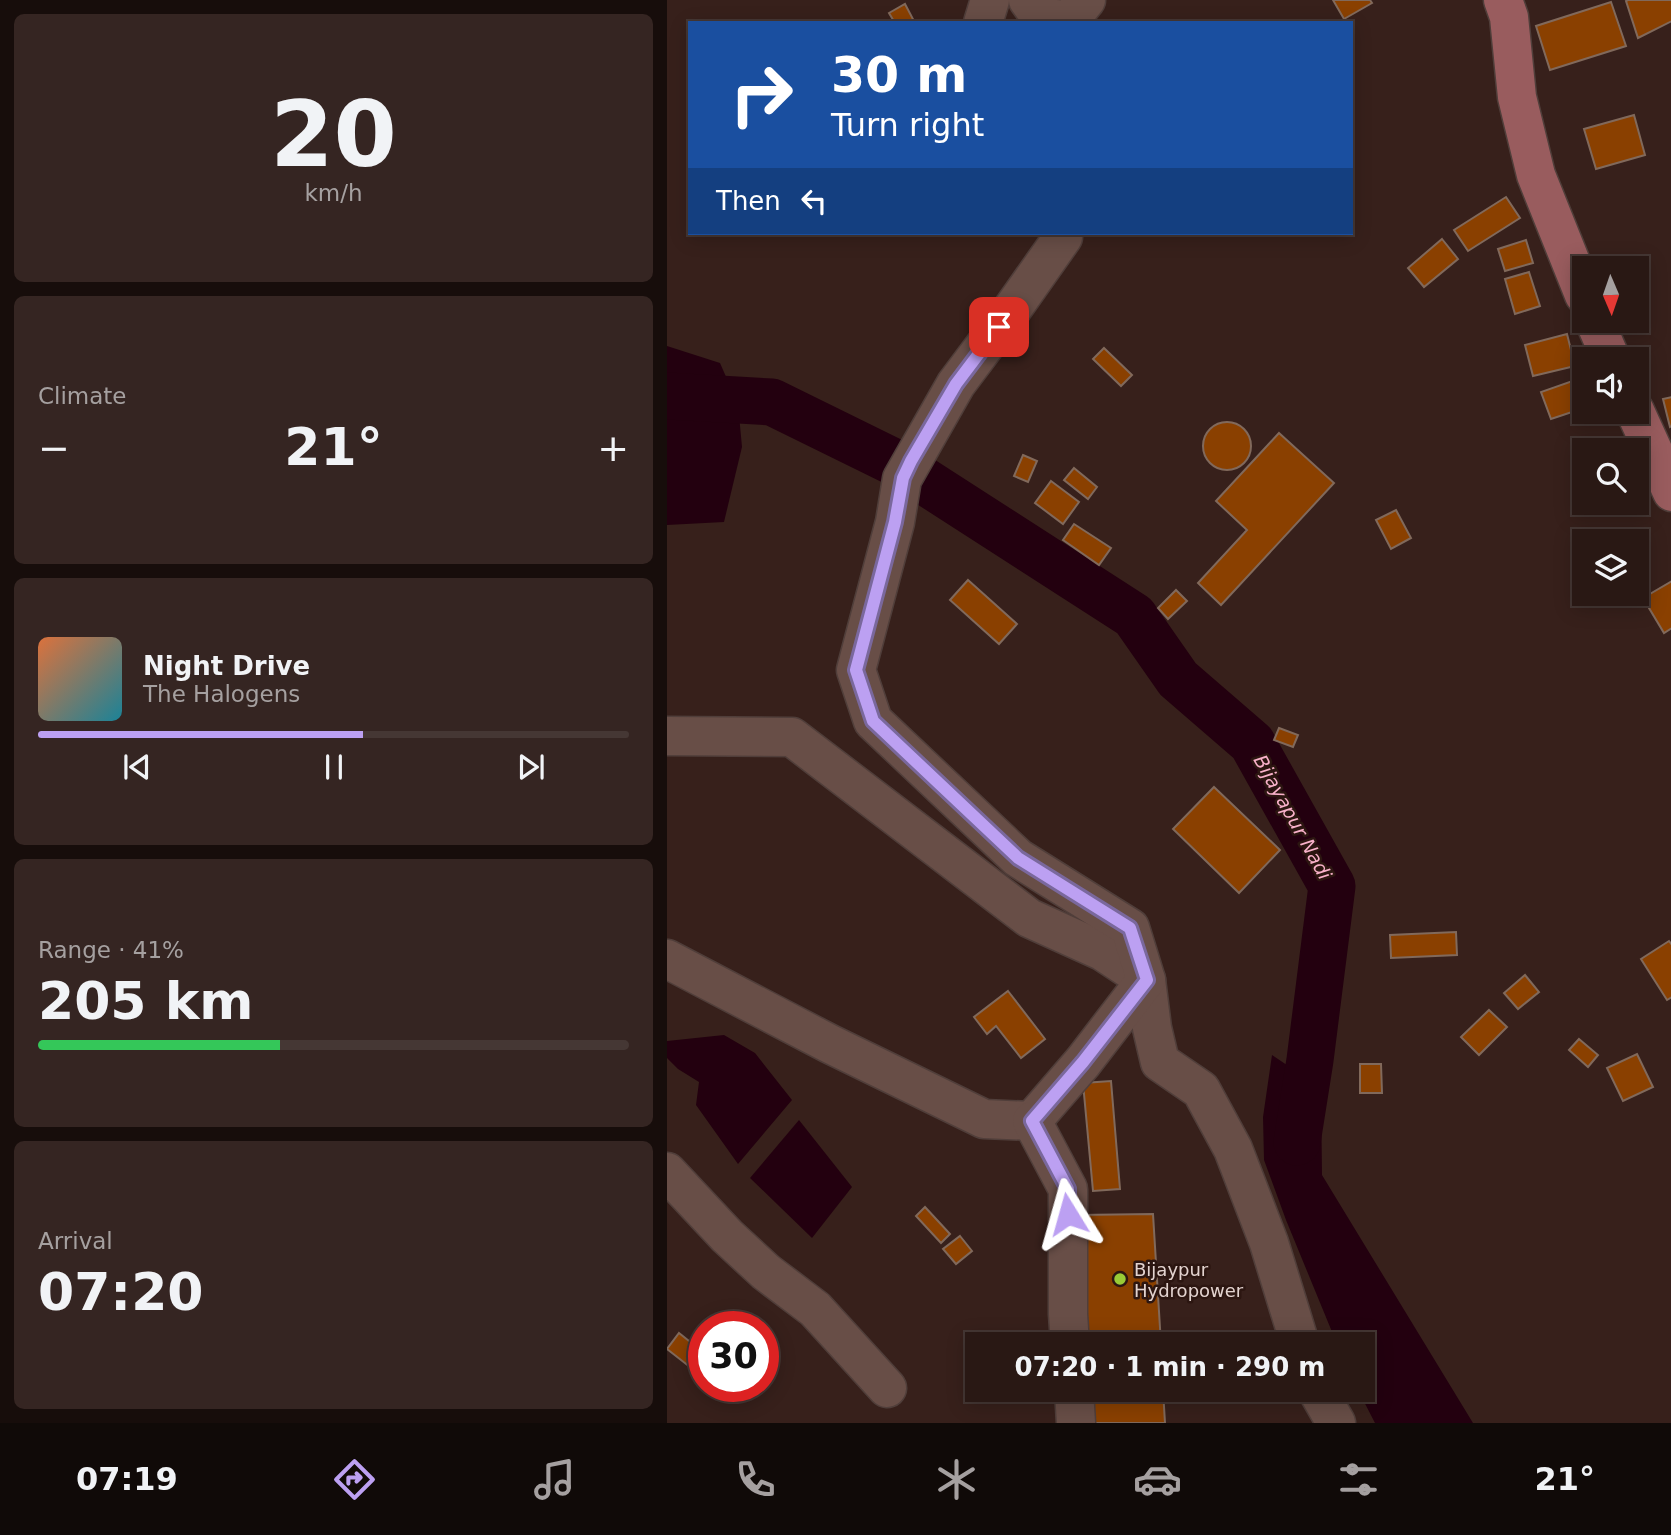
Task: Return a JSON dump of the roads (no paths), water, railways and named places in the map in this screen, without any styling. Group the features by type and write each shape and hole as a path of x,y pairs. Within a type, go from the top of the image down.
{"main road":[{"path":"1503,0 1509,17 1517,97 1536,175 1572,265"},
{"path":"1641,424 1671,492"}],"street":[{"path":"984,21 990,0"},
{"path":"1028,0 1041,18 1070,20 1086,0"},
{"path":"1062,235 1063,237 1013,308 956,384 907,470 856,670 873,721 1018,858 1130,928 1147,980 1152,1028 1160,1062 1201,1090 1233,1149 1269,1243 1296,1332"},
{"path":"667,736 792,737 1029,918 1102,951 1147,980"},
{"path":"667,959 830,1044 984,1119 1032,1121"},
{"path":"1032,1121 1083,1062 1147,980"},
{"path":"1032,1121 1068,1189 1069,1332"},
{"path":"667,1172 727,1236 766,1272 815,1309 887,1388"},
{"path":"1075,1402 1077,1423"},
{"path":"1324,1402 1336,1423"}],"waterway":[{"name":"Bijayapur Nadi","path":"667,396 772,402 898,464 1134,616 1178,679 1252,743 1332,886 1297,1142"}],"place":[{"name":"Bijaypur Hydropower","path":"1120,1279"}]}
